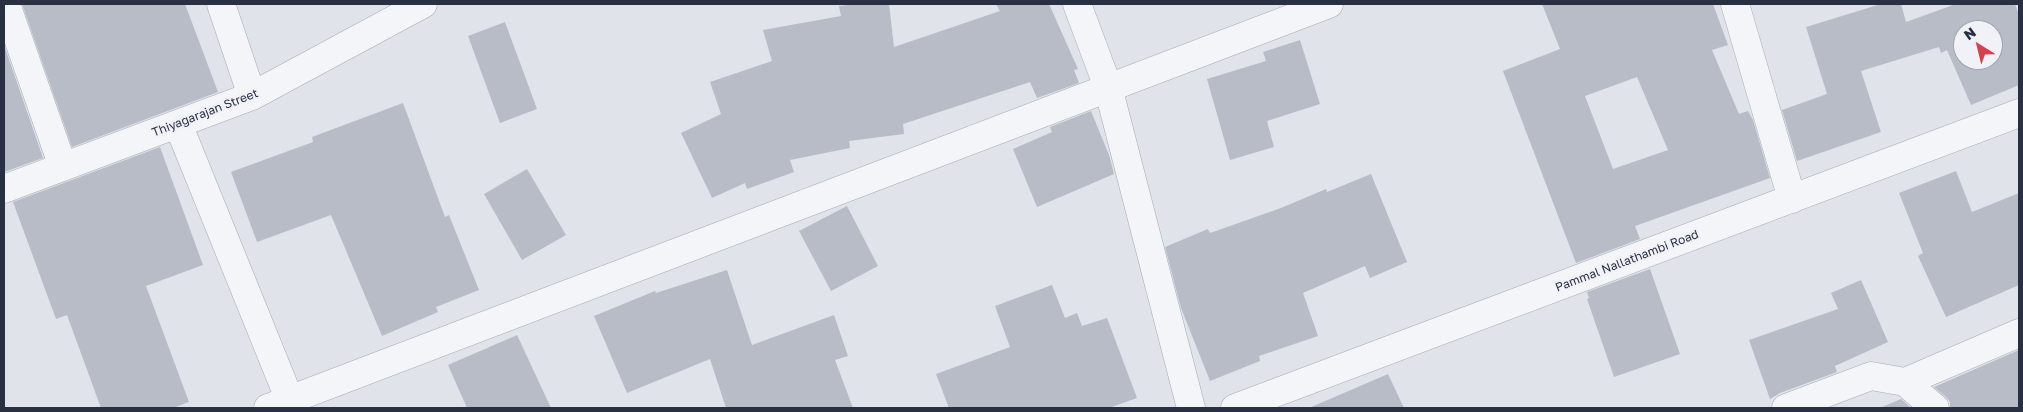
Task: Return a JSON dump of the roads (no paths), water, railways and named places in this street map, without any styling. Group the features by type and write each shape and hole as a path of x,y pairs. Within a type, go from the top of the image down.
{"street":[{"path":"6,4 63,167"},
{"path":"221,4 252,96"},
{"name":"Thiyagarajan Street","path":"4,189 252,96 423,4"},
{"path":"1077,4 1108,87 1191,408"},
{"path":"178,124 283,405 1108,87 1329,4"},
{"path":"1735,4 1792,199"},
{"name":"Pammal Nallathambi Road","path":"1235,408 2019,113"},
{"path":"1905,382 2019,333"},
{"path":"1786,408 1871,376 1905,382 1935,408"}]}
